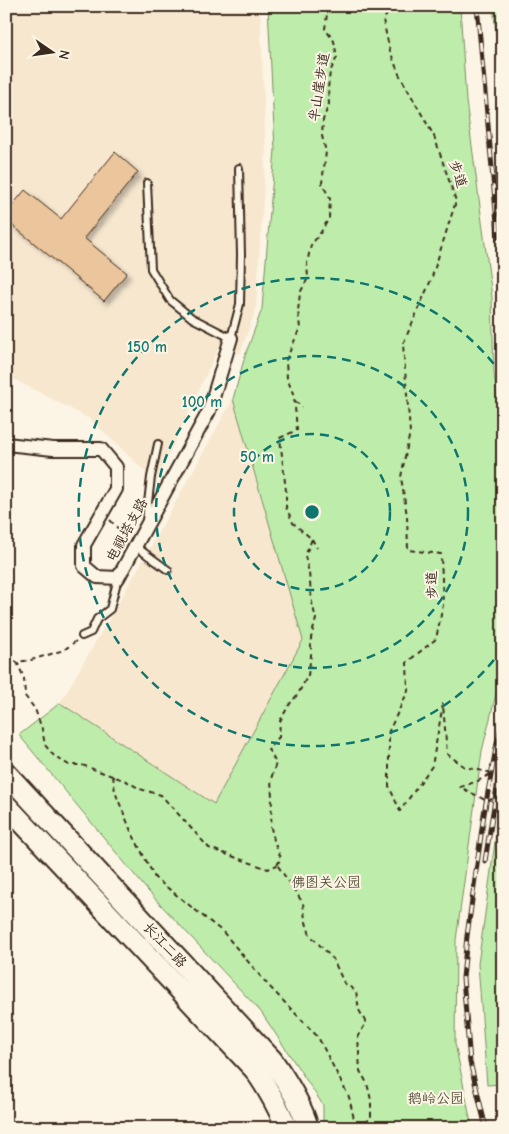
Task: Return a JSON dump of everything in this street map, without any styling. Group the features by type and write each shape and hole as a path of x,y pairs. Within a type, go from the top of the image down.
{"main road":[{"name":"长江二路","path":"6,773 272,1060 294,1094 308,1128"},
{"name":"长江二路","path":"6,805 255,1070 279,1108 287,1128"}],"street":[{"name":"电视塔支路","path":"6,444 53,448 101,449 116,467 116,489 84,545 84,566 96,578 118,578 209,411 231,338"}],"lane":[{"path":"147,183 151,269 170,300 192,318 231,338 240,304 239,168"},
{"path":"145,528 151,477 158,444"},
{"path":"135,546 168,570"},
{"path":"82,636 91,632 97,620 110,609 118,578"}],"path":[{"name":"半山崖步道","path":"312,539 293,523 286,507 280,438 297,430 294,396 287,378 286,360 300,328 298,311 300,293 308,278 307,263 311,245 329,218 330,198 322,183 326,152 322,136 323,120 329,104 330,72 337,57 334,41 325,28 326,6"},
{"name":"步道","path":"393,6 383,20 390,51 398,74 434,136 456,201 431,280 403,344 410,432 402,477 407,516 408,550 441,554 443,605 436,639 407,662 408,692 389,731 389,786 400,811 432,766 443,704 447,754 466,767 492,773 478,781 460,787 487,801 503,795"},
{"path":"294,401 302,407"},
{"path":"103,513 135,546"},
{"path":"312,539 317,548"},
{"path":"278,866 281,858 275,844 272,828 271,779 276,763 268,749 279,737 280,721 308,675 311,638 316,620 305,556 312,539"},
{"path":"6,658 17,662 31,660 64,650 82,636"},
{"path":"17,662 24,678 25,696 35,709 42,728 45,745 54,756 69,765 82,765 126,781 140,789 161,795 209,848 268,869 278,866"},
{"path":"113,776 115,792 131,831 155,878 223,932 268,985 318,1038 349,1097 358,1128 371,1118 371,1100 367,1083 360,1071 358,1036 366,1023 358,1010 356,991 344,983 333,959 310,935 303,903 278,866"},
{"path":"368,1128 378,1126 386,1128"}],"shaded area":[{"path":"6,6 260,6 266,153 256,309 240,354 220,345 156,482 90,419 6,375"},
{"path":"233,399 303,639 214,804 60,703 146,555"}],"green space":[{"name":"佛图关公园","path":"268,6 460,6 466,101 492,297 494,374 503,436 503,666 482,751 456,940 455,1043 472,1128 323,1128 323,1105 261,1012 148,891 19,735 60,703 214,804 303,640 233,399 245,356 262,309 275,150"},
{"path":"493,6 503,6 503,96"},
{"path":"503,797 503,1084 487,1085 478,964 499,813"}],"building":[{"path":"115,152 138,172 84,238 127,273 104,301 6,220 6,213 25,190 61,219"}],"railway":[{"path":"477,6 503,287"},
{"path":"486,1128 470,1062 463,978 484,814 503,721"},
{"path":"485,861 499,775"}],"park label":[{"name":"鹅岭公园","path":"436,1098"}]}
